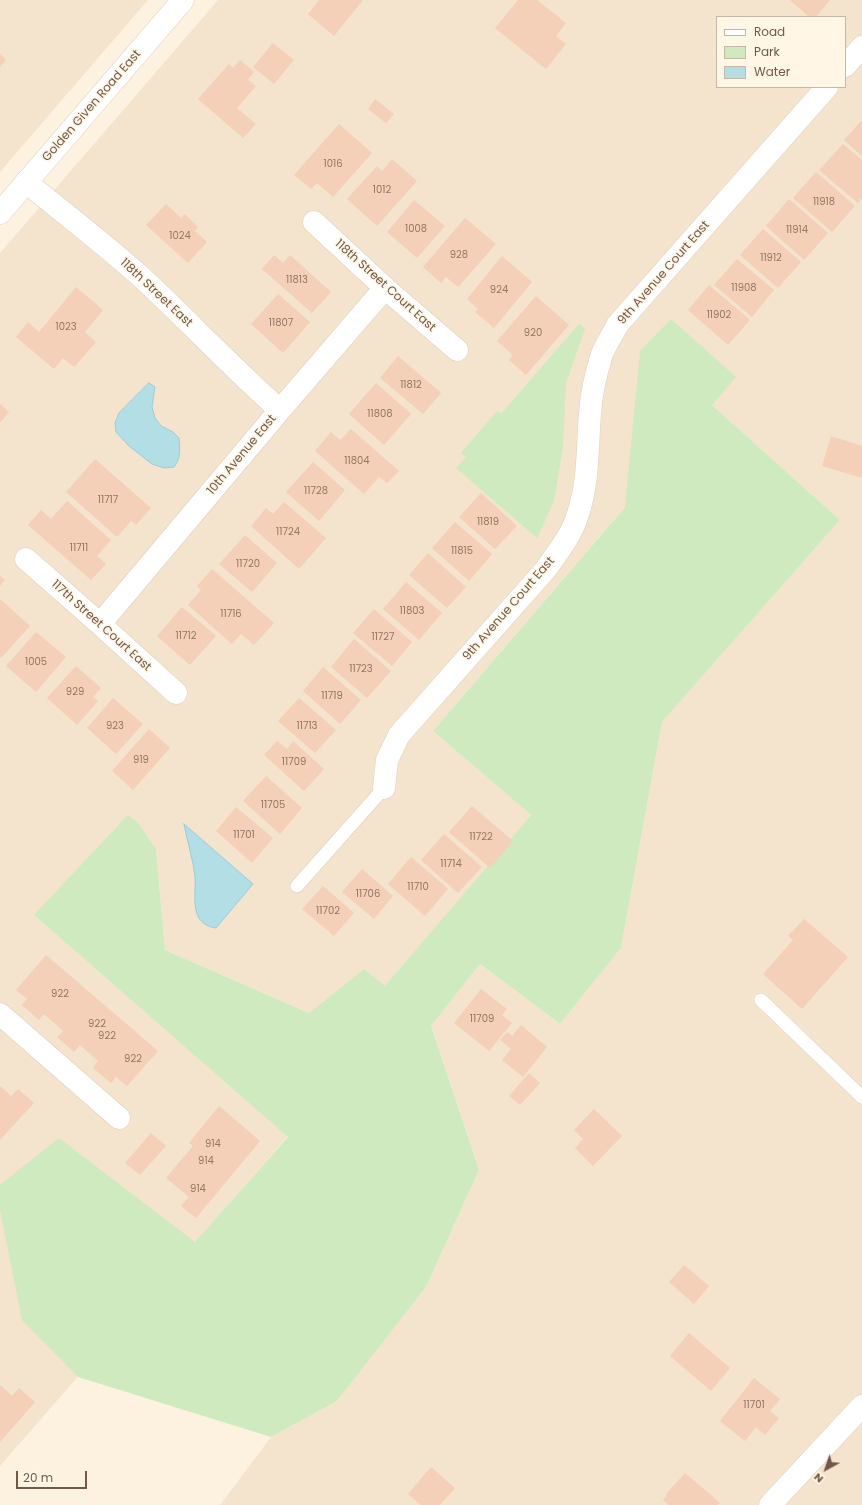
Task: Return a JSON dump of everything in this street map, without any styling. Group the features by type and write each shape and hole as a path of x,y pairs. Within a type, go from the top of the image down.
{"street":[{"name":"Golden Given Road East","path":"0,212 183,0"},
{"path":"846,65 862,47"},
{"name":"9th Avenue Court East","path":"384,788 387,760 399,735 546,569 565,541 577,518 586,485 590,413 595,380 603,353 618,324 826,88"},
{"name":"118th Street East","path":"26,182 137,274 176,310 245,379 280,410"},
{"name":"118th Street Court East","path":"314,222 385,288 457,350"},
{"name":"10th Avenue East","path":"100,624 385,288"},
{"name":"117th Street Court East","path":"26,559 176,693"},
{"path":"0,1014 119,1118"},
{"path":"770,1505 862,1406"}],"lane":[{"path":"297,886 384,788"},
{"path":"761,1000 862,1097"}],"shaded area":[{"path":"0,0 148,0 0,172"},
{"path":"218,0 862,0 862,1505 220,1505 271,1437 337,1401 426,1287 479,1170 431,1026 480,964 560,1024 621,948 662,722 840,520 712,405 433,731 531,815 385,987 364,969 309,1013 165,950 156,849 34,915 288,1136 0,1466 0,253"}],"green space":[{"path":"671,319 736,377 712,405 840,520 662,722 621,948 560,1024 480,964 431,1026 479,1170 426,1287 337,1401 271,1437 78,1377 22,1320 0,1210 0,1185 59,1138 195,1242 288,1137 34,915 128,815 138,823 156,849 165,950 309,1013 364,969 385,986 531,815 433,731 625,507 640,351"},
{"path":"579,324 585,329 566,383 563,447 554,501 537,538 456,468 466,457 461,453 497,411 501,414"}],"water":[{"path":"149,383 155,387 152,407 155,418 161,426 173,432 179,438 179,457 174,467 164,468 152,464 129,446 116,432 115,423 119,413"},
{"path":"184,824 253,884 216,928 204,924 197,914 195,905 194,870"}],"building":[{"path":"319,0 363,0 334,36 308,14"},
{"path":"518,0 537,0 566,23 556,36 566,44 546,69 495,28"},
{"path":"790,0 830,0 817,16 808,16"},
{"path":"273,43 294,60 274,84 253,67"},
{"path":"0,54 6,60 0,67"},
{"path":"240,60 254,72 248,80 256,86 237,108 256,124 243,138 198,99 229,64 233,68"},
{"path":"375,99 394,114 386,123 368,109"},
{"path":"862,120 862,156 844,140"},
{"path":"339,124 372,153 333,197 317,183 311,189 294,175"},
{"path":"843,144 862,160 862,198 858,203 819,170"},
{"path":"392,159 417,181 377,226 347,199 377,166 382,171"},
{"path":"816,172 855,206 832,232 793,198"},
{"path":"789,199 828,233 804,260 766,226"},
{"path":"414,200 445,226 417,258 387,232"},
{"path":"166,204 181,218 185,214 198,227 195,231 207,242 188,263 146,225"},
{"path":"465,218 496,244 458,287 446,277 441,283 423,267"},
{"path":"763,229 801,262 778,288 740,255"},
{"path":"274,255 283,263 290,255 331,292 312,313 262,269"},
{"path":"502,256 532,282 494,328 475,312 478,309 467,299"},
{"path":"737,259 774,290 752,317 714,285"},
{"path":"709,285 750,320 728,345 688,310"},
{"path":"76,287 103,310 85,332 96,342 74,367 63,358 54,369 16,337 28,322 39,332"},
{"path":"278,294 310,322 283,353 251,324"},
{"path":"536,296 569,325 526,375 509,360 513,355 497,341"},
{"path":"398,356 441,393 423,414 380,378"},
{"path":"376,383 411,414 384,445 349,414"},
{"path":"0,404 9,412 0,423"},
{"path":"351,429 399,471 387,483 379,477 364,494 315,451 331,432 340,440"},
{"path":"831,436 862,446 862,478 822,466"},
{"path":"95,459 151,508 136,525 131,521 117,537 66,492"},
{"path":"313,462 345,490 319,521 286,492"},
{"path":"481,493 517,526 495,549 459,517"},
{"path":"67,501 111,540 97,556 106,564 91,580 28,525 41,510 51,519"},
{"path":"284,502 326,538 299,569 251,526 266,508 273,514"},
{"path":"455,522 492,554 469,581 432,548"},
{"path":"245,535 277,563 252,592 219,564"},
{"path":"428,553 466,587 447,608 409,575"},
{"path":"212,569 274,623 254,645 241,634 232,644 188,605 201,590 197,586"},
{"path":"0,576 5,580 0,586"},
{"path":"406,582 442,613 419,640 383,609"},
{"path":"0,599 30,626 1,658 0,657"},
{"path":"182,607 216,636 190,665 157,636"},
{"path":"374,609 412,642 392,666 353,633"},
{"path":"36,632 66,657 36,692 6,666"},
{"path":"354,639 391,671 367,698 331,667"},
{"path":"76,666 101,688 93,697 98,701 77,725 47,698"},
{"path":"323,667 361,700 340,724 303,691"},
{"path":"113,698 143,724 116,754 87,728"},
{"path":"299,698 336,730 315,753 278,721"},
{"path":"149,729 170,748 133,790 112,771"},
{"path":"277,741 287,749 293,741 324,769 304,791 264,755"},
{"path":"266,776 302,808 280,834 243,801"},
{"path":"472,806 513,841 490,868 449,832"},
{"path":"236,807 273,838 252,863 216,831"},
{"path":"444,834 482,867 458,893 421,860"},
{"path":"411,857 448,889 425,916 388,884"},
{"path":"362,869 393,896 374,919 342,892"},
{"path":"323,886 354,913 334,936 302,909"},
{"path":"804,919 848,957 802,1009 763,974 793,940 788,936"},
{"path":"46,955 158,1051 127,1086 116,1077 111,1083 93,1068 98,1061 80,1045 74,1052 57,1037 63,1031 44,1014 39,1020 22,1005 27,999 16,990"},
{"path":"481,989 507,1009 502,1015 512,1023 489,1051 454,1023"},
{"path":"521,1025 547,1047 523,1077 502,1060 511,1049 500,1040 507,1032 512,1036"},
{"path":"529,1073 540,1083 520,1105 509,1096"},
{"path":"0,1086 11,1096 18,1089 34,1103 0,1140"},
{"path":"219,1106 260,1141 196,1218 181,1206 189,1197 166,1178 193,1146 189,1143"},
{"path":"594,1109 622,1136 593,1166 575,1148 583,1139 574,1130"},
{"path":"151,1133 166,1146 140,1175 125,1163"},
{"path":"684,1265 709,1286 694,1304 669,1282"},
{"path":"689,1333 730,1368 711,1391 670,1356"},
{"path":"754,1378 780,1399 770,1411 779,1418 765,1435 756,1427 745,1441 720,1421"},
{"path":"0,1385 12,1396 19,1388 35,1402 0,1442"},
{"path":"431,1467 455,1488 440,1505 421,1505 408,1494"},
{"path":"685,1473 720,1503 718,1505 669,1505 663,1500 667,1495 666,1494"}]}
